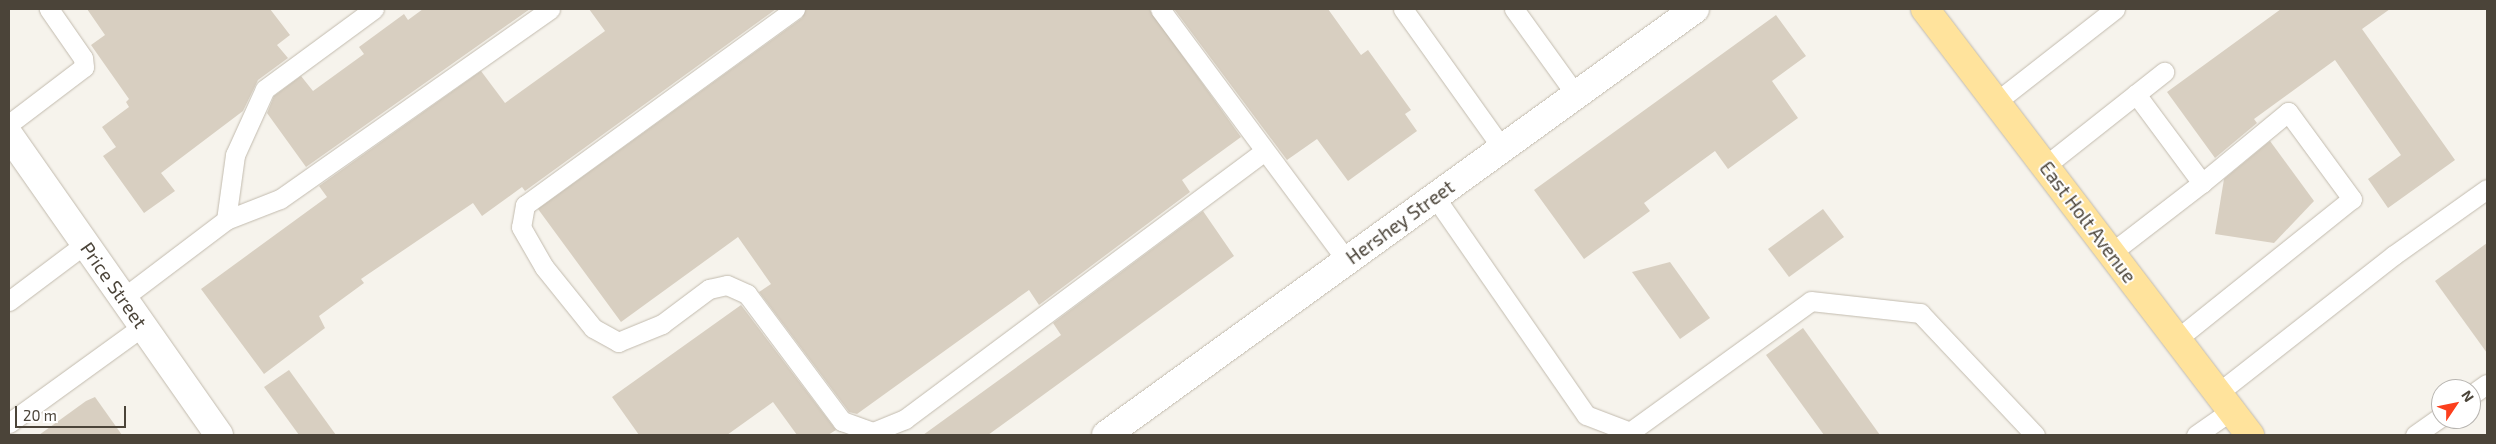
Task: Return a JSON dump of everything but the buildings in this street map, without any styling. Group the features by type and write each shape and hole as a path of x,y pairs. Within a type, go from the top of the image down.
{"main road":[{"name":"East Holt Avenue","path":"1925,9 2250,435"}],"street":[{"name":"Hershey Street","path":"1106,435 1695,9"},
{"name":"Price Street","path":"9,135 219,435"}],"lane":[{"path":"9,124 84,67 83,58 49,9"},
{"path":"226,220 234,155 265,89 374,9"},
{"path":"122,298 226,220 280,199 550,9"},
{"path":"795,9 525,205 521,227 544,266 593,328 618,342 662,324 709,289 727,285 747,294 842,421 873,432 905,418 1264,151"},
{"path":"1160,9 1346,261"},
{"path":"1403,9 1502,148"},
{"path":"1514,9 1576,95"},
{"path":"1996,102 2115,9"},
{"path":"2045,166 2164,72"},
{"path":"2136,94 2202,183"},
{"path":"2111,252 2202,183 2288,112 2352,199 2177,339"},
{"path":"2196,435 2225,402 2394,255 2487,189"},
{"path":"1435,197 1586,415 1631,434 1811,301 1920,313 2035,435"},
{"path":"9,302 85,244"},
{"path":"9,423 143,326"},
{"path":"2415,435 2431,424"}]}
